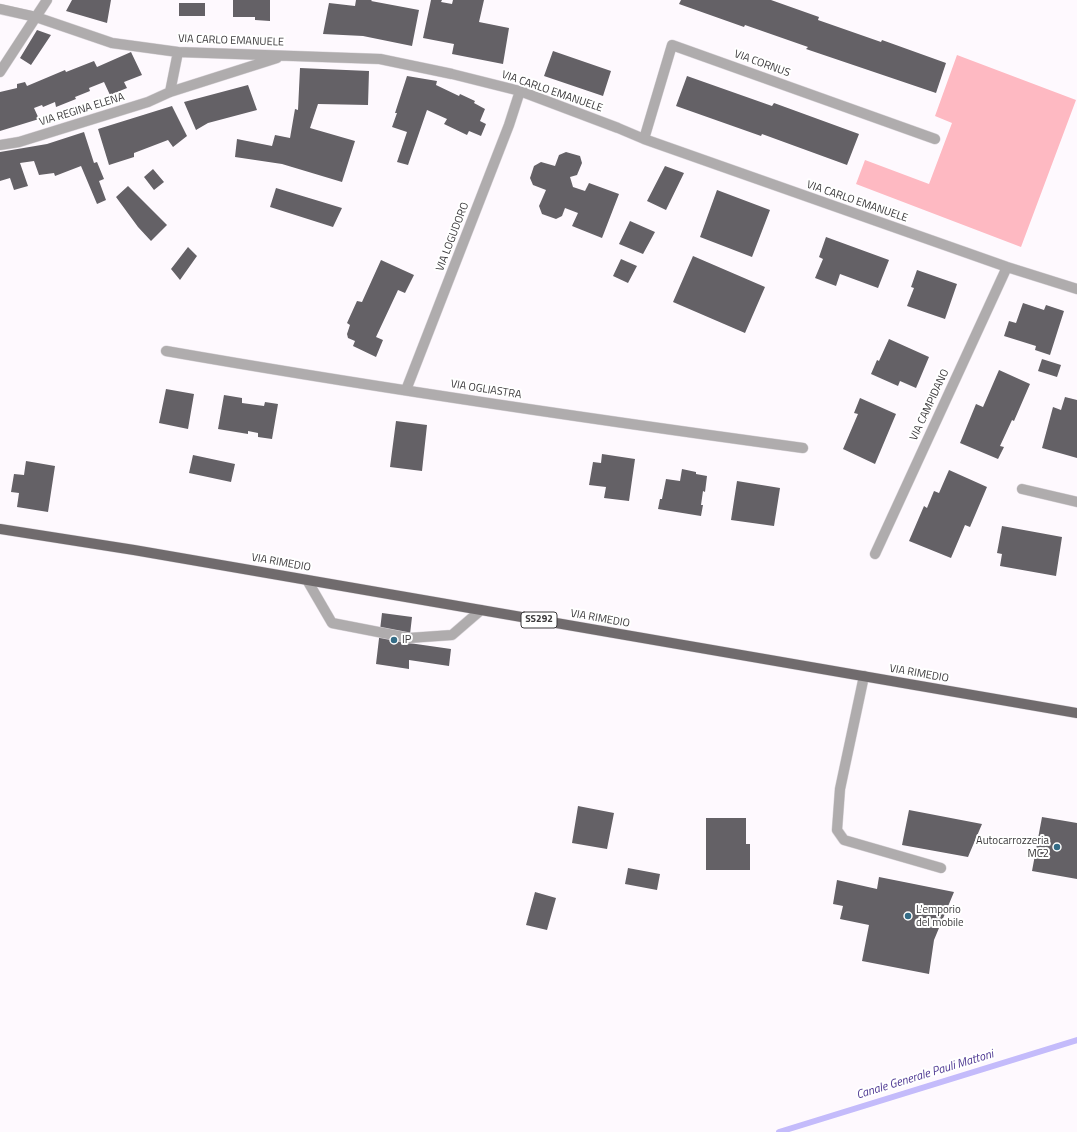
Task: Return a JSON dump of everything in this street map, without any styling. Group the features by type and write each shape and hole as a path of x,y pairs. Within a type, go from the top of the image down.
{"main road":[{"name":"VIA RIMEDIO","path":"0,529 307,580 1077,713"}],"street":[{"path":"0,72 47,0"},
{"name":"VIA CARLO EMANUELE","path":"0,9 36,17 112,43 178,52 380,59 452,74 520,91 644,139 1007,268 1077,289"},
{"name":"VIA CORNUS","path":"644,139 672,45 936,139"},
{"path":"170,92 178,52"},
{"name":"VIA REGINA ELENA","path":"0,145 27,140 148,102 170,92 284,55"},
{"name":"VIA LOGUDORO","path":"406,390 510,125 520,91"},
{"name":"VIA CAMPIDANO","path":"875,554 1007,268"},
{"name":"VIA OGLIASTRA","path":"166,351 314,377 596,420 803,448"},
{"path":"1022,489 1077,502"},
{"path":"307,580 332,623 410,638 452,635 481,610"},
{"path":"864,676 840,789 837,830 844,840 941,868"}],"shaded area":[{"path":"957,55 1076,100 1021,247 856,184 865,160 929,184 952,123 935,116"}],"building":[{"path":"72,0 111,0 107,23 66,11"},
{"path":"233,0 270,0 270,21 255,20 255,17 233,17"},
{"path":"356,0 372,0 371,1 419,10 412,46 363,36 323,34 329,3 355,6"},
{"path":"431,0 442,0 441,2 452,4 453,0 484,0 479,22 509,28 503,64 452,54 454,44 423,38"},
{"path":"681,0 771,0 819,17 818,20 881,42 882,40 946,63 936,93 806,49 808,47 745,25 744,27 679,4"},
{"path":"179,3 205,3 205,16 179,16"},
{"path":"37,30 51,35 31,65 20,58"},
{"path":"553,51 611,71 603,96 544,76"},
{"path":"131,52 142,75 124,82 127,88 110,95 104,82 89,88 90,91 75,97 76,99 56,107 55,102 43,107 42,105 34,108 39,119 0,131 0,92 17,88 17,84 25,82 27,86 65,70 66,72 94,61 97,67"},
{"path":"300,68 369,71 368,105 318,104 310,128 355,141 342,182 282,164 235,157 237,139 272,146 275,135 290,138 295,109 298,110"},
{"path":"407,76 437,81 436,85 459,96 460,94 475,101 474,103 485,109 480,121 486,124 481,136 469,131 467,135 444,124 447,119 427,110 408,165 397,162 407,132 392,127"},
{"path":"687,76 772,106 774,103 859,134 847,165 762,134 761,136 676,106"},
{"path":"248,85 257,110 208,123 196,130 184,102"},
{"path":"172,106 187,136 173,147 168,140 134,153 134,157 109,165 98,129"},
{"path":"84,132 94,163 97,162 104,179 99,181 106,200 97,204 81,166 55,176 54,173 39,175 34,161 20,163 28,186 14,190 10,178 0,181 0,152 47,144"},
{"path":"566,152 580,156 582,163 577,175 570,177 573,187 585,191 589,183 619,194 602,238 572,226 578,213 565,208 562,216 556,219 542,214 539,206 546,190 533,185 530,178 534,166 541,162 555,166 559,155"},
{"path":"665,166 684,173 666,210 647,201"},
{"path":"153,169 164,182 154,190 144,177"},
{"path":"128,186 167,225 151,241 138,227 116,197"},
{"path":"276,188 342,208 333,227 270,207"},
{"path":"717,190 770,210 752,257 700,237"},
{"path":"630,221 655,232 643,254 619,244"},
{"path":"826,237 889,260 878,288 840,274 836,286 815,278 823,259 819,257"},
{"path":"188,247 197,256 180,280 171,269"},
{"path":"693,256 765,287 745,333 673,302"},
{"path":"621,259 637,266 628,283 613,276"},
{"path":"381,260 414,275 405,293 398,290 376,337 383,340 376,357 353,346 355,341 348,338 347,334 350,325 347,323 357,301 362,302"},
{"path":"917,270 957,284 945,319 907,306 914,288 911,287"},
{"path":"1023,303 1044,310 1046,305 1064,311 1050,355 1035,350 1036,346 1004,336 1009,321 1016,323"},
{"path":"889,339 929,357 916,388 900,381 898,386 871,374"},
{"path":"1042,359 1061,365 1057,377 1038,371"},
{"path":"999,370 1030,384 1014,421 1012,420 1000,446 1004,447 998,459 960,443 976,404 983,407"},
{"path":"166,389 194,394 188,429 159,423"},
{"path":"224,395 242,398 242,403 264,406 265,402 278,404 272,439 258,437 258,433 248,431 248,434 218,429"},
{"path":"1065,397 1077,400 1077,458 1042,448 1053,407 1061,410"},
{"path":"860,398 896,414 875,464 843,449 858,414 854,413"},
{"path":"396,421 427,425 422,471 390,467"},
{"path":"602,454 635,459 629,501 604,498 606,487 589,485 593,462 601,463"},
{"path":"193,455 235,464 231,482 189,473"},
{"path":"26,461 55,466 48,512 17,507 19,493 11,492 14,474 24,475"},
{"path":"682,469 707,476 705,492 703,491 701,516 658,509 660,499 662,499 666,479 680,481"},
{"path":"949,470 987,487 970,527 965,525 951,558 909,541 924,506 927,508 934,491 939,493"},
{"path":"737,481 780,488 774,526 731,520"},
{"path":"1002,526 1062,537 1056,576 1000,566 1002,554 997,553"},
{"name":"IP","path":"382,613 412,617 409,643 451,649 449,666 409,660 409,669 376,664"},
{"path":"578,806 614,813 607,849 572,843"},
{"path":"909,810 982,824 968,857 902,845"},
{"name":"Autocarrozzeria MC2","path":"1042,817 1077,823 1077,879 1032,871"},
{"path":"706,818 746,818 746,844 750,844 750,870 706,870"},
{"path":"628,868 660,874 657,890 625,884"},
{"name":"L'emporio del mobile","path":"879,877 954,892 934,940 929,974 862,961 869,925 840,919 843,906 833,904 837,880 877,889"},
{"path":"535,892 556,898 547,930 526,925"}],"waterway":[{"name":"Canale Generale Pauli Mattoni","path":"779,1132 1077,1040"}],"place":[{"name":"IP","path":"394,640"},
{"name":"Autocarrozzeria MC2","path":"1057,847"},
{"name":"L'emporio del mobile","path":"908,916"}]}
